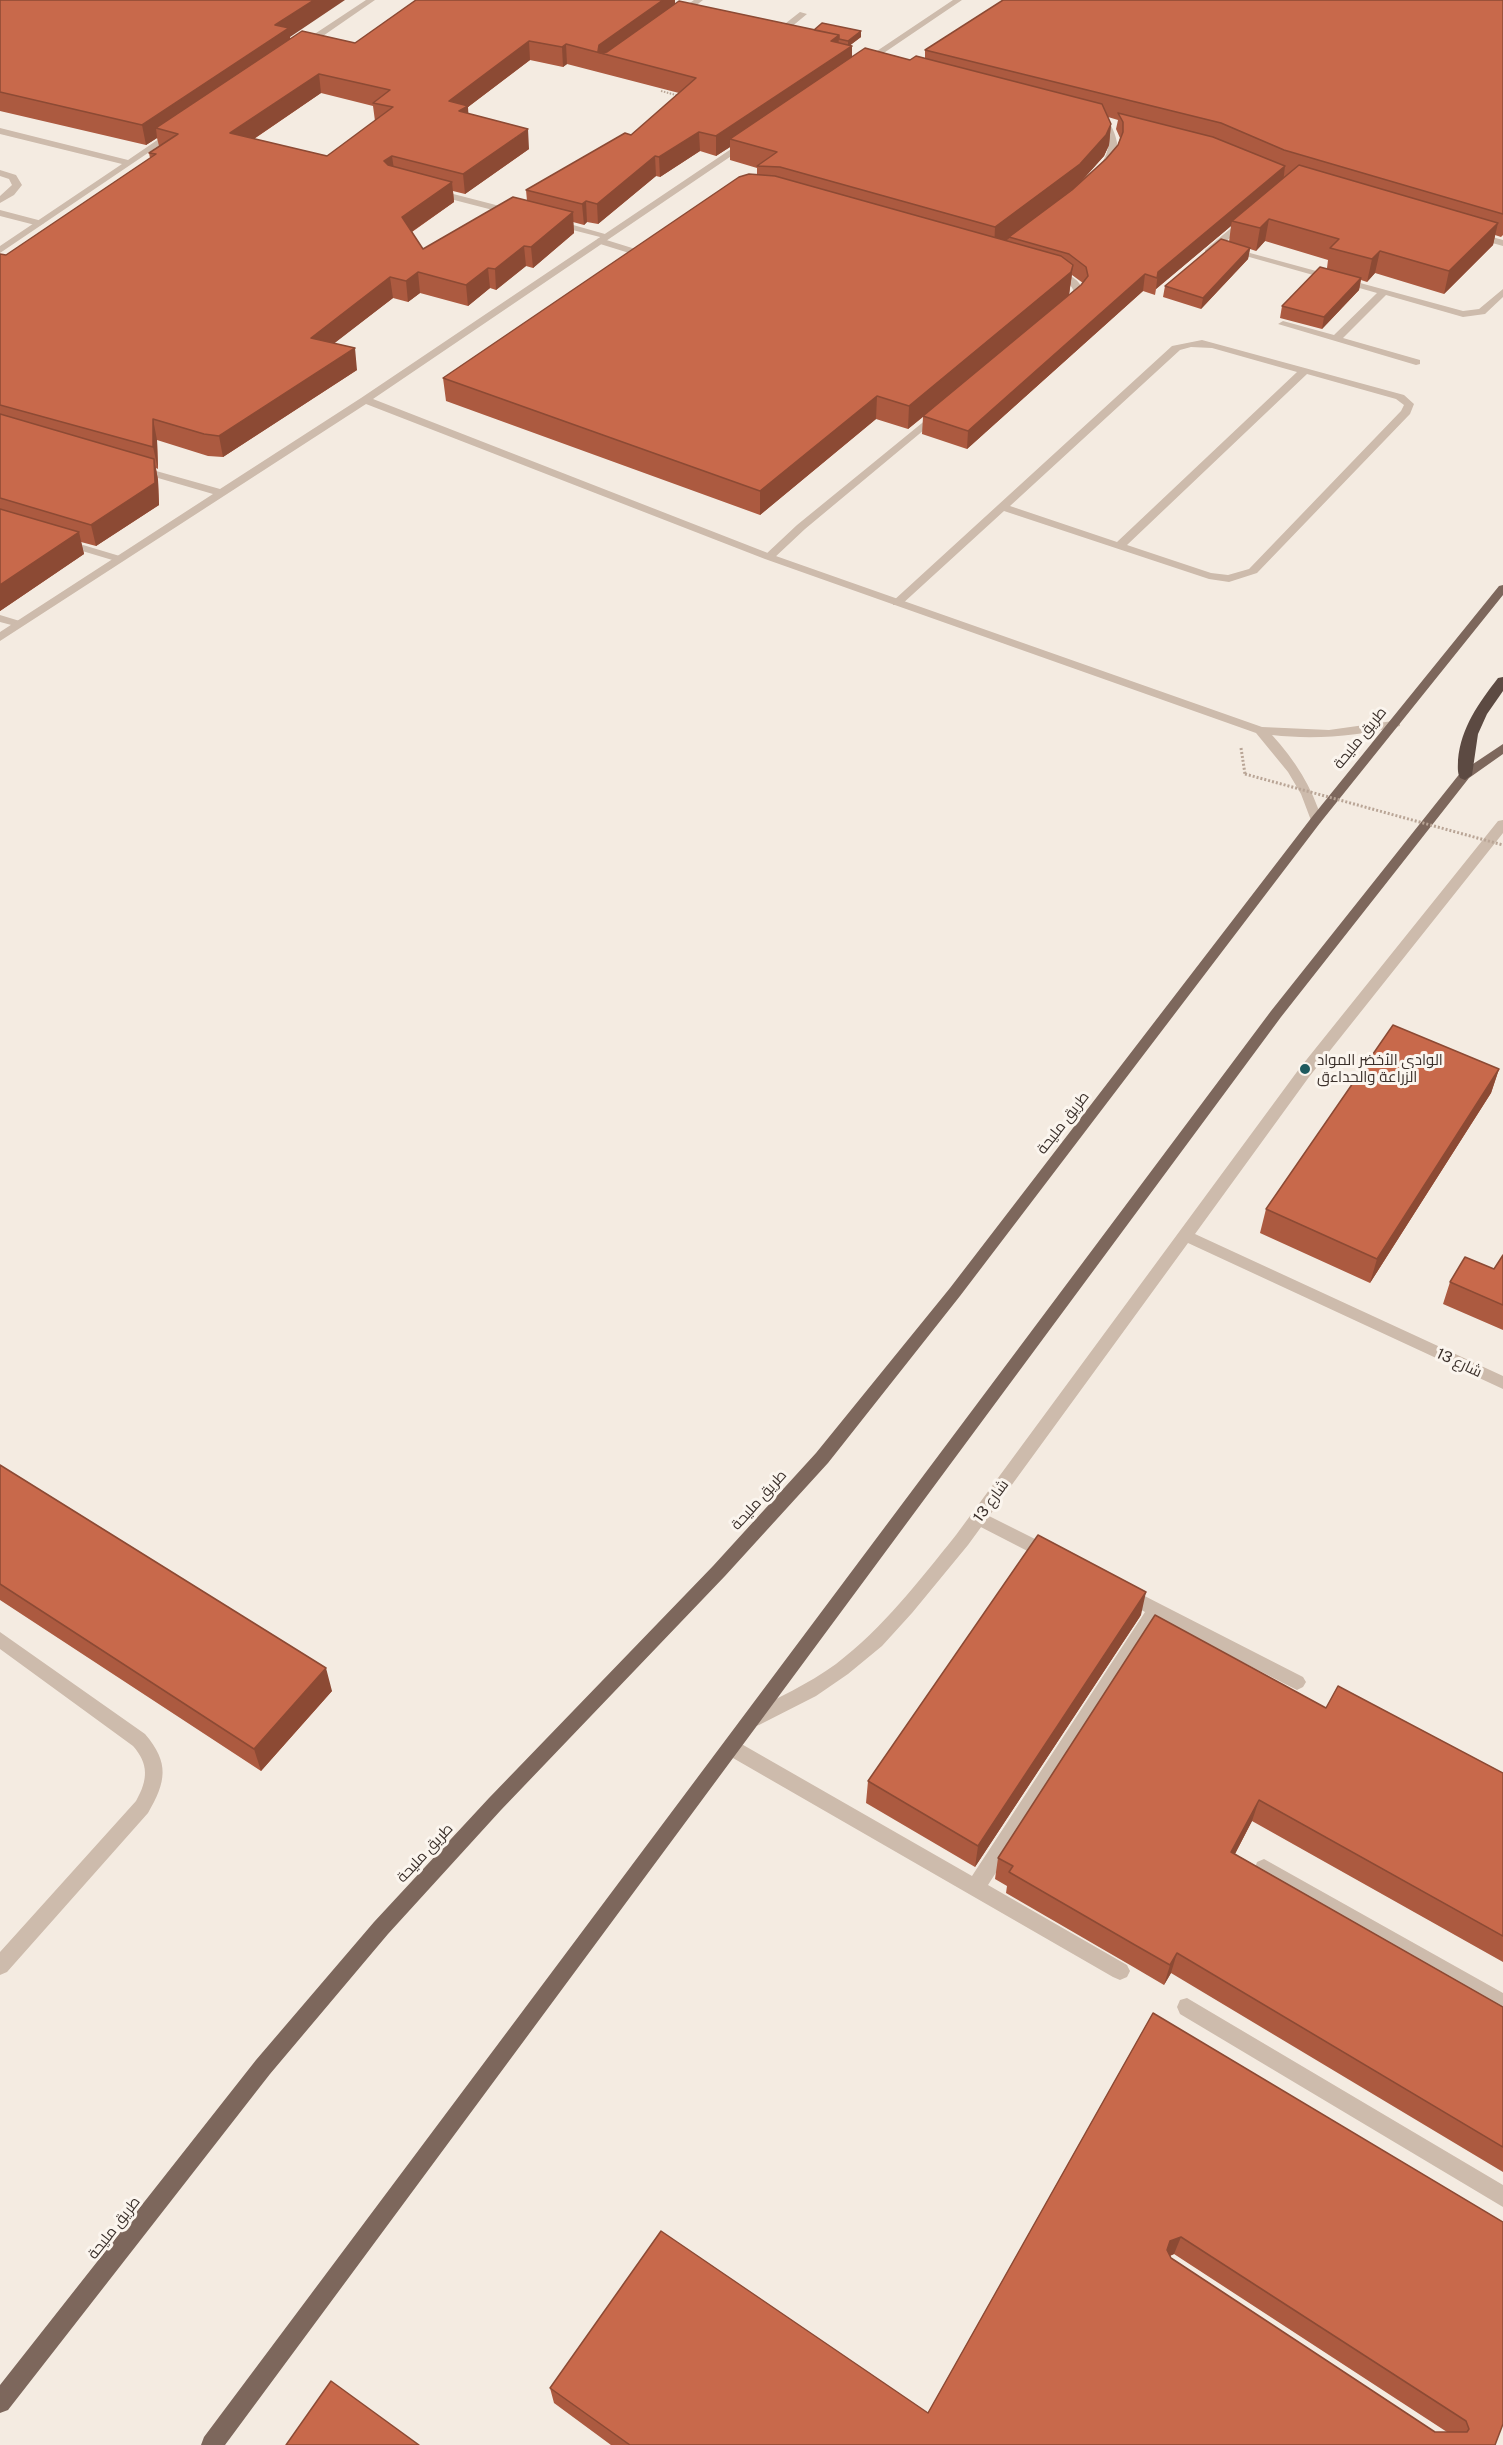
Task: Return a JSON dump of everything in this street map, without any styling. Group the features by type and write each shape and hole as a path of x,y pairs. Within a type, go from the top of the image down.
{"highway":[{"path":"1465,775 1468,735 1476,717 1503,681"}],"main road":[{"name":"طريق مليحة","path":"0,2402 263,2067 381,1928 822,1458 955,1292 1316,820 1503,588"},
{"path":"212,2445 1276,1014 1465,775 1503,748"}],"street":[{"path":"294,52 371,0"},
{"path":"669,22 699,0"},
{"path":"856,68 958,0"},
{"path":"776,36 803,14"},
{"path":"678,15 689,17"},
{"path":"765,33 786,38"},
{"path":"1094,119 1116,124"},
{"path":"1101,169 1109,161 1115,149 1114,141 1105,122"},
{"path":"0,250 187,124"},
{"path":"0,131 129,163"},
{"path":"0,637 365,400 752,138"},
{"path":"0,173 13,177 17,185 11,193 0,200"},
{"path":"427,190 526,215"},
{"path":"0,213 39,223"},
{"path":"1201,258 1251,216"},
{"path":"548,221 642,254"},
{"path":"1459,230 1503,243"},
{"path":"1217,245 1456,313 1482,312 1503,292"},
{"path":"632,261 651,248"},
{"path":"1040,269 1063,275 1078,286 1079,292 1075,298 1057,313"},
{"path":"1336,339 1384,292"},
{"path":"1283,324 1416,362"},
{"path":"897,603 1002,507 1176,348 1191,343 1209,344 1400,397 1409,404 1409,409 1261,563 1246,575 1229,579 1209,576 1002,507"},
{"path":"1119,546 1305,370"},
{"path":"365,400 770,557 1260,730 1296,735 1332,735 1365,731 1396,723"},
{"path":"770,557 801,527 947,405"},
{"path":"122,464 221,493"},
{"path":"54,539 119,559"},
{"path":"0,618 19,624"},
{"path":"1260,730 1291,764 1311,800 1316,820"},
{"name":"شارع 13","path":"753,1719 811,1690 843,1669 878,1638 933,1576 979,1518 1304,1073 1503,824"},
{"name":"شارع 13","path":"1186,1236 1503,1383"},
{"path":"979,1518 1062,1561"},
{"path":"1114,1587 1297,1682"},
{"path":"975,1887 1156,1609"},
{"path":"0,1639 139,1740 149,1750 154,1763 155,1778 151,1792 142,1807 0,1966"},
{"path":"732,1748 1120,1971"},
{"path":"1264,1868 1503,2003"},
{"path":"1188,2007 1503,2197"}],"path":[{"path":"661,91 682,96"},
{"path":"1245,774 1503,845"}],"building":[{"path":"0,0 314,0 275,25 289,28 142,125 0,92"},
{"path":"416,0 663,0 599,45 600,53 566,44 562,47 529,41 449,101 468,106 459,111 528,129 463,174 392,156 384,161 388,165 452,182 402,217 423,249 513,197 573,212 531,247 524,246 495,269 488,268 466,285 418,272 406,281 390,277 311,338 355,348 219,436 204,434 153,419 153,447 0,405 0,254 6,255 156,154 149,153 178,134 156,128 302,31 355,43","holes":["319,74 390,90 373,103 393,107 327,156 230,133"]},
{"path":"1003,0 1503,0 1503,214 1284,150 1221,123 925,50"},
{"path":"679,1 839,35 831,41 852,46 716,136 699,132 659,157 655,156 597,204 586,201 582,204 526,190 625,133 631,135 696,78 600,53 607,52"},
{"path":"822,23 861,31 848,41 839,39 839,35 814,30"},
{"path":"865,48 910,60 916,56 1102,104 1111,124 1106,135 1080,164 995,227 780,167 757,166 777,152 730,139"},
{"path":"1118,113 1213,137 1285,166 1158,272 1157,278 1145,274 968,431 923,416 1081,285 1088,276 1086,267 1069,254 1009,237 1072,190 1106,159 1118,145 1123,132 1123,122"},
{"path":"1299,165 1498,223 1449,271 1380,251 1372,259 1330,248 1339,239 1269,219 1260,228 1232,221"},
{"path":"749,174 775,176 1061,256 1073,265 1071,272 909,406 877,396 760,491 443,378 739,177"},
{"path":"1221,239 1250,248 1203,298 1165,286"},
{"path":"1320,267 1361,278 1324,317 1282,306"},
{"path":"0,414 154,459 155,483 91,525 0,498"},
{"path":"0,509 79,532 0,585"},
{"path":"1393,1025 1499,1069 1377,1259 1266,1209"},
{"path":"1503,1255 1503,1305 1450,1282 1465,1257 1494,1269"},
{"path":"0,1465 326,1668 254,1749 0,1584"},
{"path":"1038,1535 1146,1592 978,1846 868,1781"},
{"path":"1155,1615 1326,1708 1338,1686 1503,1773 1503,1936 1259,1800 1231,1852 1503,2007 1503,2147 1177,1953 1170,1965 1135,1945 1009,1872 1013,1866 998,1858"},
{"path":"1153,2013 1503,2222 1503,2424 1495,2445 630,2445 550,2388 661,2231 928,2413","holes":["1181,2237 1466,2421 1469,2429 1467,2432 1435,2432 1171,2258 1167,2250 1170,2241"]},
{"path":"331,2381 419,2445 286,2445"}],"place":[{"name":"الوادى الأخضر المواد الزراعة والحداءق","path":"1305,1069"}]}
